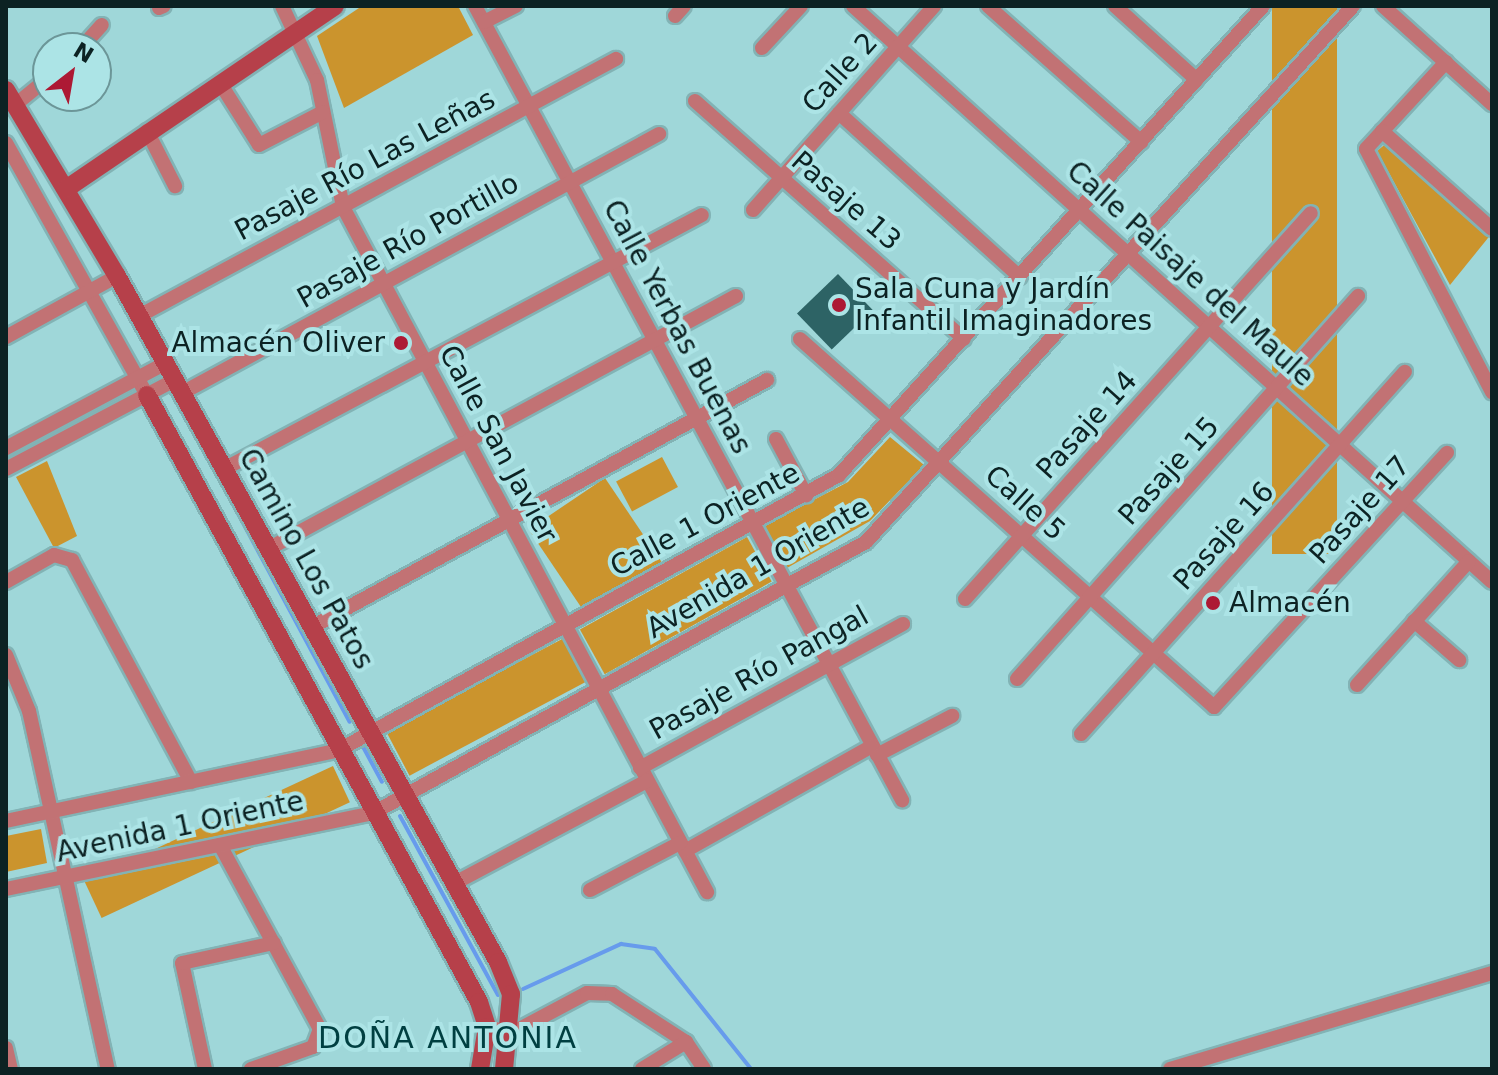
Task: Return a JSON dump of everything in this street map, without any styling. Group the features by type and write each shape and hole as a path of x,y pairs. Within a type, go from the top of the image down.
{"street":[{"name":"Calle San Javier","path":"282,6 298,32 323,112 343,207 707,892"},
{"path":"66,189 335,6"},
{"name":"Calle Yerbas Buenas","path":"475,6 902,800"},
{"path":"484,22 516,6"},
{"path":"762,48 801,6"},
{"name":"Calle Paisaje del Maule","path":"853,6 1492,582"},
{"name":"Calle 2","path":"753,210 934,6"},
{"path":"988,6 1141,142"},
{"path":"1115,6 1197,80"},
{"name":"Avenida 1 Oriente","path":"6,889 373,813 407,799 879,532 943,465 1353,6"},
{"path":"1383,6 1492,104"},
{"name":"Calle 1 Oriente","path":"6,821 339,750 806,495 849,467 1197,80 1256,8"},
{"path":"96,32 102,25"},
{"name":"Pasaje Río Las Leñas","path":"139,316 616,59"},
{"path":"1446,62 1366,149 1492,392"},
{"path":"220,83 259,145 323,112"},
{"path":"9,98 32,86"},
{"name":"Camino Los Patos","path":"9,98 117,276 407,799 511,994 512,1033 504,1069"},
{"name":"Pasaje 13","path":"695,101 964,339"},
{"path":"839,113 1020,277"},
{"path":"147,131 175,186"},
{"path":"1382,131 1492,229"},
{"name":"Pasaje Río Portillo","path":"174,379 384,284 659,134"},
{"path":"6,143 138,378 487,1027 480,1069"},
{"name":"Pasaje 14","path":"965,599 1311,213"},
{"path":"224,469 427,364 702,215"},
{"path":"8,333 117,276"},
{"path":"268,549 736,296"},
{"name":"Pasaje 15","path":"1017,679 1358,296"},
{"name":"Calle 5","path":"800,339 1214,707"},
{"name":"Pasaje 16","path":"1081,734 1405,372"},
{"path":"6,448 138,378 174,379"},
{"path":"6,469 174,379"},
{"path":"312,627 767,380"},
{"path":"776,439 806,495"},
{"name":"Pasaje 17","path":"1214,707 1447,453"},
{"path":"6,582 60,554 77,566 191,782"},
{"path":"1357,685 1469,561"},
{"path":"1414,621 1459,660"},
{"name":"Pasaje Río Pangal","path":"453,884 828,664 903,624"},
{"path":"6,655 19,683 108,1069"},
{"path":"6,691 19,683"},
{"path":"590,890 683,847 875,750 952,716"},
{"path":"220,845 320,1029 313,1047 251,1069"},
{"path":"205,1069 182,963 274,943"},
{"path":"1170,1069 1492,973"},
{"path":"487,1027 512,1033 600,993 638,1004 686,1042 704,1069"},
{"path":"642,1069 686,1042"},
{"path":"6,1048 11,1069"}],"shaded area":[{"path":"362,6 458,6 473,35 344,108 317,36"},
{"path":"1272,6 1337,6 1337,554 1272,554"},
{"path":"1388,142 1492,233 1450,285 1377,151"},
{"path":"890,437 924,465 870,521 787,568 764,526 848,482"},
{"path":"662,457 678,487 632,511 616,481"},
{"path":"47,461 77,536 54,548 16,477"},
{"path":"605,478 661,562 585,613 529,529"},
{"path":"747,537 772,582 605,674 580,630"},
{"path":"564,638 587,681 410,776 387,732"},
{"path":"333,766 350,802 102,918 85,882"},
{"path":"41,829 47,863 6,872 6,836"}],"building":[{"path":"838,274 873,310 832,350 797,314"}],"waterway":[{"path":"213,467 350,722"},
{"path":"361,743 382,782"},
{"path":"400,816 498,995"},
{"path":"523,989 621,944 655,949 751,1069"}],"place":[{"name":"Sala Cuna y Jardín Infantil Imaginadores","path":"839,305"},
{"name":"Almacén Oliver","path":"401,343"},
{"name":"Almacén","path":"1213,603"}],"district":[{"name":"DOÑA ANTONIA","path":"448,1038"}]}
